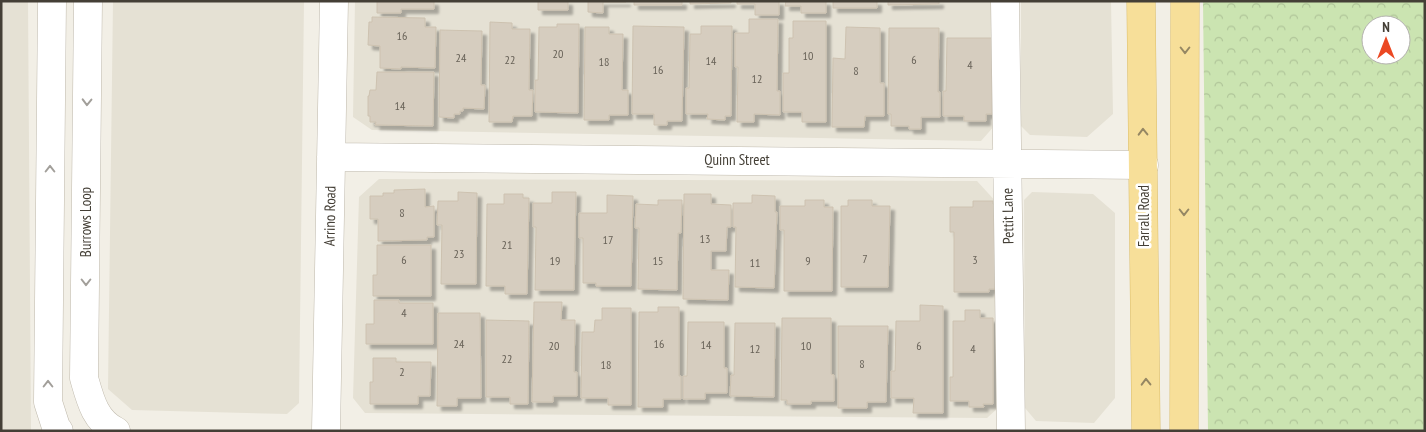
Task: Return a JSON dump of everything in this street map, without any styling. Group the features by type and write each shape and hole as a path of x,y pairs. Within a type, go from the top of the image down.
{"main road":[{"name":"Farrall Road","path":"1141,1 1146,431"},
{"path":"1184,431 1185,1"}],"street":[{"path":"52,1 48,402 59,431"},
{"name":"Burrows Loop","path":"88,1 86,332 84,378 91,403 108,429"},
{"name":"Arrino Road","path":"326,431 334,1"},
{"name":"Pettit Lane","path":"1005,1 1011,431"},
{"path":"51,73 88,74"},
{"name":"Quinn Street","path":"331,157 1144,164"},
{"path":"50,209 86,210"},
{"path":"48,332 86,332"}],"shaded area":[{"path":"1,1 28,1 31,431 1,431"},
{"path":"113,1 304,1 299,403 287,414 132,410 108,389"},
{"path":"355,1 994,1 996,124 981,141 372,130 353,117"},
{"path":"1021,1 1111,1 1113,114 1087,137 1030,135 1021,126"},
{"path":"379,179 977,181 998,204 1000,406 987,418 365,413 353,398 359,197"},
{"path":"1032,192 1093,194 1115,213 1115,398 1094,423 1036,421 1025,408 1024,200"}],"green space":[{"path":"1203,1 1425,1 1425,431 1208,431"}],"building":[{"path":"377,1 434,1 434,9 401,9 401,13 377,13"},
{"path":"538,1 568,1 568,10 538,10"},
{"path":"588,1 626,2 603,2 603,13 588,12"},
{"path":"634,1 682,1 682,5 634,5"},
{"path":"690,1 731,1 731,3 690,4"},
{"path":"737,1 779,1 779,15 755,15 755,4 737,4"},
{"path":"786,1 826,1 826,13 801,13 801,6 785,6"},
{"path":"833,1 877,1 877,8 833,8"},
{"path":"888,1 939,1 939,4 888,5"},
{"path":"372,17 425,18 425,27 436,27 435,68 380,68 380,46 368,45 369,22 372,22"},
{"path":"749,19 778,19 777,91 780,91 780,115 754,114 754,122 737,122 738,67 735,67 735,33 749,33"},
{"path":"793,21 826,21 826,122 802,122 802,112 783,112 783,73 789,73 789,38 793,38"},
{"path":"490,22 512,23 512,29 530,29 529,90 533,90 532,116 513,116 512,122 489,122"},
{"path":"557,24 579,24 578,113 535,112 535,80 538,80 539,27 557,27"},
{"path":"633,26 684,27 682,121 667,121 667,125 654,125 654,114 632,114"},
{"path":"701,26 732,26 731,116 725,116 725,120 707,119 708,114 686,114 686,88 689,88 690,34 701,34"},
{"path":"585,27 609,27 609,34 623,34 622,90 628,90 628,115 609,115 609,120 584,120"},
{"path":"846,27 880,28 880,83 884,83 884,116 865,116 864,127 832,127 833,58 845,59"},
{"path":"889,28 939,28 938,92 940,92 940,117 921,117 921,129 909,129 909,126 891,126 891,114 888,114"},
{"path":"440,30 482,31 481,85 485,85 484,109 463,108 460,114 454,114 454,118 439,117"},
{"path":"947,38 993,38 992,114 986,114 986,121 964,121 964,116 943,116 943,91 946,91"},
{"path":"377,72 434,72 433,126 375,125 376,122 370,122 370,116 368,116 368,96 370,90 376,90"},
{"path":"425,189 425,207 434,206 434,237 427,237 427,240 378,241 378,219 370,219 370,196 383,196 383,193 394,193 394,190"},
{"path":"458,192 477,193 476,284 441,284 442,225 437,225 438,201 458,201"},
{"path":"552,192 576,192 574,290 535,290 536,227 533,227 533,203 552,203"},
{"path":"504,194 523,194 523,198 529,198 527,294 505,294 505,286 486,286 487,204 504,204"},
{"path":"684,194 711,194 711,204 731,205 731,227 727,227 726,251 711,251 711,270 729,270 728,300 683,299"},
{"path":"607,195 633,196 631,286 596,286 596,283 583,283 583,238 579,238 579,213 607,213"},
{"path":"752,195 775,196 775,212 777,212 774,288 735,287 736,227 733,227 733,203 752,203"},
{"path":"658,200 682,200 681,233 678,233 677,290 638,289 639,228 635,228 636,204 658,205"},
{"path":"805,200 824,200 824,207 833,207 832,291 784,291 784,230 780,230 780,206 805,206"},
{"path":"848,200 872,200 872,206 890,206 888,287 841,287 841,206 848,206"},
{"path":"973,201 993,201 993,204 996,204 996,289 989,289 989,292 954,292 954,232 950,232 950,207 973,207"},
{"path":"377,245 431,245 431,296 373,296 373,275 377,275"},
{"path":"374,300 399,300 399,303 433,303 433,344 366,344 366,324 374,324"},
{"path":"534,302 562,302 561,320 575,320 574,372 577,372 577,396 553,396 553,402 532,402"},
{"path":"920,305 943,306 943,413 913,413 914,398 891,398 891,371 895,371 896,321 920,321"},
{"path":"658,307 679,307 681,399 663,399 663,407 638,407 639,312 658,312"},
{"path":"602,308 631,308 631,405 608,405 608,398 581,398 582,332 594,332 595,320 602,320"},
{"path":"965,310 980,310 980,318 993,318 993,404 983,404 984,407 969,407 969,401 950,401 950,377 953,377 953,321 965,321"},
{"path":"438,313 480,313 481,398 457,398 457,406 437,406"},
{"path":"782,318 831,318 831,374 834,375 834,401 811,401 811,404 787,404 787,400 781,400"},
{"path":"486,320 529,321 528,404 510,404 510,397 486,397"},
{"path":"688,322 724,322 724,368 727,368 727,393 705,393 705,399 683,399 683,376 687,376"},
{"path":"735,323 775,323 774,397 730,396 731,375 734,375"},
{"path":"838,326 888,326 886,402 867,402 867,408 838,408"},
{"path":"373,358 396,358 396,362 431,362 430,396 418,396 418,404 370,404 370,382 373,382"}]}
